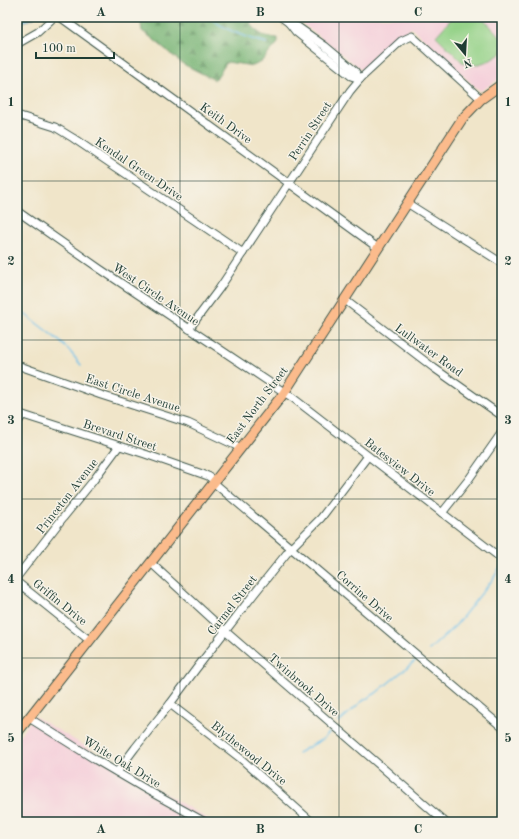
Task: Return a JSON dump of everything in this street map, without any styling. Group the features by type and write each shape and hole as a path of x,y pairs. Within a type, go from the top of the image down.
{"main road":[{"name":"East North Street","path":"17,733 284,393 462,119 480,99 502,84"}],"street":[{"path":"17,44 38,32 54,17"},
{"name":"Keith Drive","path":"60,17 378,248"},
{"path":"281,17 298,27 324,46 355,71 360,79"},
{"path":"289,23 296,32 351,76 360,79"},
{"name":"Perrin Street","path":"189,329 219,289 350,91 360,79 401,42 412,36 480,99"},
{"name":"Kendal Green Drive","path":"17,115 55,127 243,253"},
{"path":"407,203 502,263"},
{"name":"West Circle Avenue","path":"17,211 284,393"},
{"name":"Lullwater Road","path":"345,300 434,368 502,416"},
{"name":"East Circle Avenue","path":"17,365 188,423 240,448"},
{"name":"Batesview Drive","path":"284,393 293,398 502,560"},
{"path":"17,423 20,414"},
{"name":"Brevard Street","path":"20,414 206,475 211,478 213,482"},
{"path":"442,513 469,479 502,432"},
{"name":"Princeton Avenue","path":"17,577 119,446"},
{"name":"Carmel Street","path":"117,772 225,631 291,548 321,518 368,456"},
{"name":"Corrine Drive","path":"213,482 502,727"},
{"name":"Twinbrook Drive","path":"151,563 225,631 445,822"},
{"name":"Griffin Drive","path":"17,582 89,640"},
{"name":"Blythewood Drive","path":"170,704 240,758 312,822"},
{"name":"White Oak Drive","path":"29,718 147,790 205,822"}],"shaded area":[{"path":"294,17 498,17 502,21 502,77 481,91 412,28 393,39 362,70"},
{"path":"34,716 213,822 17,822 17,739"}],"green space":[{"path":"140,17 253,17 250,23 256,30 264,36 278,38 278,43 261,62 253,66 227,62 215,80 183,64 142,31"},
{"path":"453,17 482,17 502,39 502,53 489,61 475,65 462,62 436,36"}],"water":[{"path":"17,17 35,17 17,24"}],"waterway":[{"path":"209,17 221,26 236,33 267,43"},
{"path":"17,308 57,339 68,349 81,365"},
{"path":"429,650 456,625 493,579 501,566"},
{"path":"339,722 361,702 376,693 416,660"},
{"path":"298,753 323,739 333,729"},
{"path":"429,822 430,818"}]}
